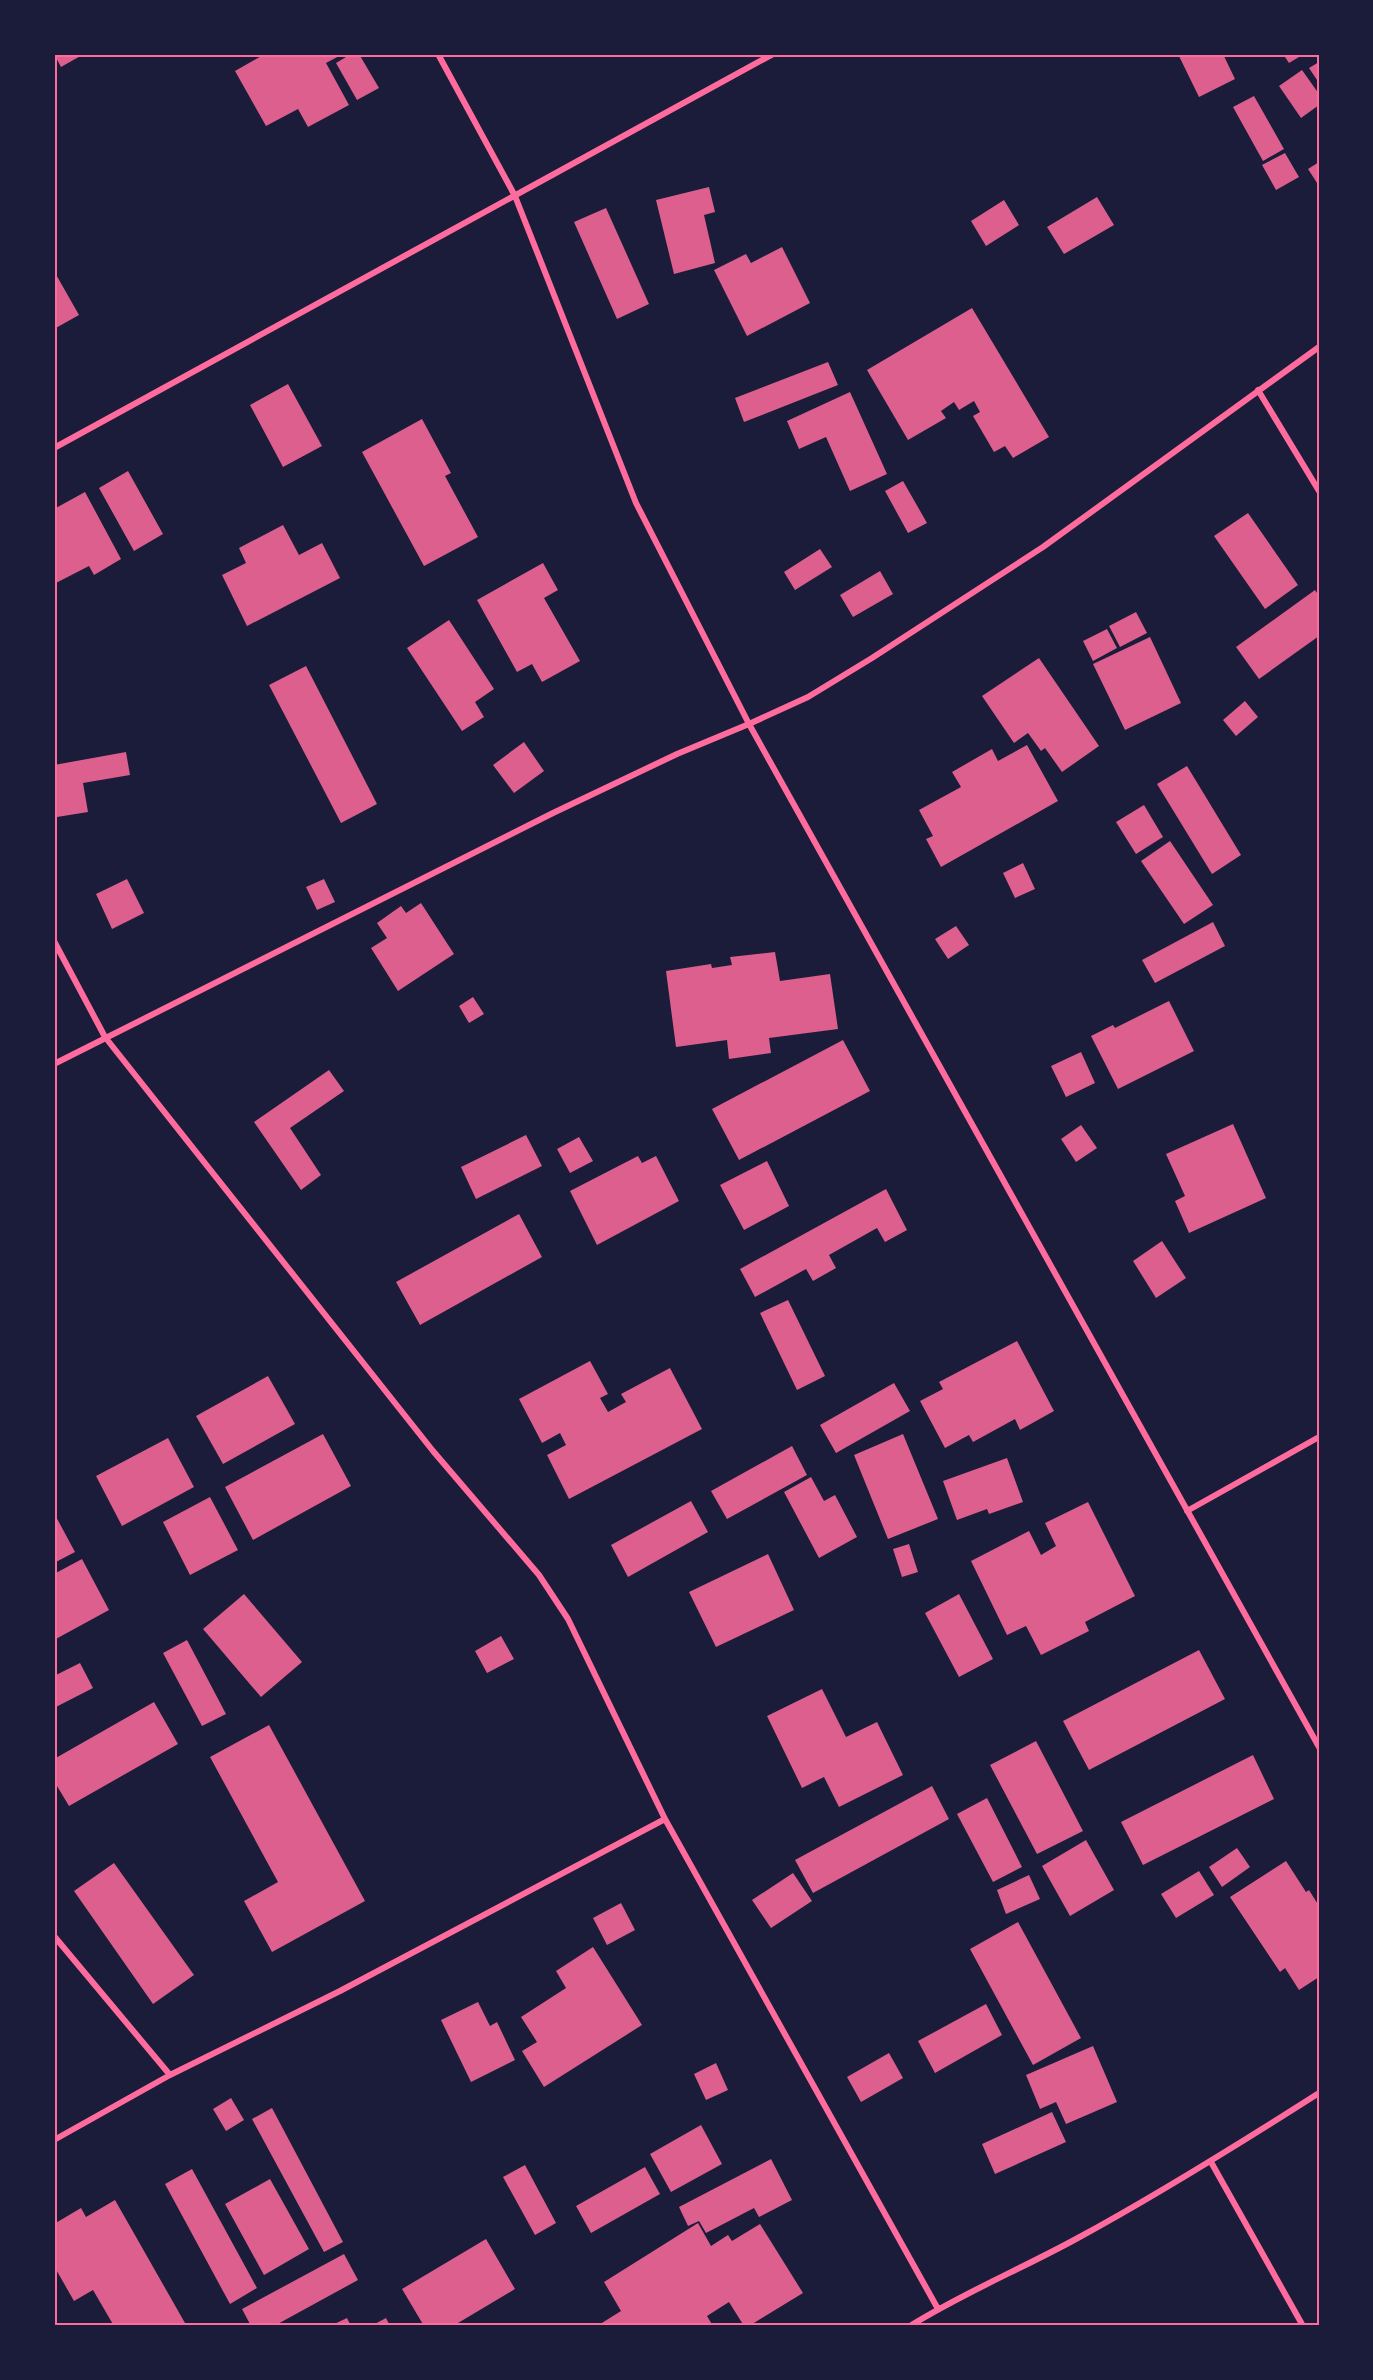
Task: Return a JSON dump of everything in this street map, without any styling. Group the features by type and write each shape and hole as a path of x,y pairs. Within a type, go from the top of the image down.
{"street":[{"path":"438,54 515,196 636,503 749,724 1319,1747"},
{"path":"54,448 773,54"},
{"path":"54,1064 553,813 677,754 808,697 1043,547 1319,347"},
{"path":"1258,390 1319,491"},
{"path":"54,941 105,1037 433,1451 539,1575 567,1619 665,1819 938,2309"},
{"path":"1187,1511 1319,1437"},
{"path":"54,2140 170,2075 340,1991 665,1819"},
{"path":"54,1936 170,2075"},
{"path":"910,2326 938,2309 1075,2239 1211,2162 1319,2093"},
{"path":"1211,2162 1303,2326"}],"building":[{"path":"54,54 84,54 61,67"},
{"path":"265,54 343,54 326,63 349,105 308,127 298,109 266,126 235,71"},
{"path":"351,54 359,54 379,88 357,100 336,63"},
{"path":"1178,54 1223,54 1235,79 1199,97"},
{"path":"1283,54 1304,54 1289,63"},
{"path":"1319,62 1319,83 1309,68"},
{"path":"1302,70 1319,94 1319,105 1301,118 1279,86"},
{"path":"1254,96 1284,149 1263,161 1233,107"},
{"path":"1285,153 1299,177 1276,190 1262,165"},
{"path":"1319,162 1319,186 1308,169"},
{"path":"709,187 715,212 704,215 715,263 674,274 656,200"},
{"path":"1097,197 1114,225 1064,254 1047,227"},
{"path":"1004,200 1019,225 986,246 971,221"},
{"path":"606,208 649,304 617,319 574,222"},
{"path":"782,247 810,303 747,336 714,270 746,254 751,263"},
{"path":"54,271 79,315 54,329"},
{"path":"972,308 1049,437 1013,458 1005,446 994,452 973,416 980,412 974,401 959,410 954,402 941,411 946,418 908,440 867,370"},
{"path":"828,362 838,385 744,422 735,398"},
{"path":"288,384 322,446 283,467 250,405"},
{"path":"850,392 887,474 850,491 826,437 799,449 787,421"},
{"path":"422,419 451,473 445,476 478,537 424,566 362,452"},
{"path":"128,471 163,534 134,551 99,488"},
{"path":"903,481 927,523 908,533 885,491"},
{"path":"85,492 121,559 94,575 89,566 54,584 54,509"},
{"path":"1248,513 1298,585 1265,609 1214,536"},
{"path":"283,525 299,555 322,543 340,578 247,626 222,575 246,563 239,548"},
{"path":"820,549 832,567 795,590 784,572"},
{"path":"543,563 558,590 544,598 580,661 542,682 532,664 517,672 477,600"},
{"path":"880,571 893,594 853,617 840,595"},
{"path":"1315,590 1319,596 1319,636 1259,679 1236,647"},
{"path":"1136,612 1147,633 1120,647 1109,626"},
{"path":"449,620 494,689 475,702 484,717 462,731 407,648"},
{"path":"1107,629 1117,648 1093,661 1083,641"},
{"path":"1150,637 1181,703 1125,730 1093,664"},
{"path":"1039,658 1099,746 1062,772 1045,748 1041,751 1028,733 1014,743 982,696"},
{"path":"306,666 377,804 341,823 269,685"},
{"path":"1245,701 1258,717 1236,736 1223,720"},
{"path":"524,742 544,771 514,793 493,765"},
{"path":"1027,745 1058,801 941,867 926,839 933,836 919,810 961,787 952,772 992,749 998,761"},
{"path":"126,752 130,775 83,783 88,812 57,817 54,798 54,765"},
{"path":"1187,766 1241,855 1212,874 1157,784"},
{"path":"1144,805 1163,837 1136,854 1116,822"},
{"path":"1170,841 1213,905 1184,924 1141,861"},
{"path":"1023,863 1035,889 1015,898 1003,873"},
{"path":"127,879 144,913 112,929 96,894"},
{"path":"324,879 335,902 317,910 306,887"},
{"path":"421,903 454,954 398,991 371,948 387,938 377,923 401,906 406,913"},
{"path":"1213,922 1225,946 1155,983 1142,960"},
{"path":"956,926 969,945 948,959 935,939"},
{"path":"775,952 780,981 830,974 838,1029 769,1038 771,1053 729,1059 727,1040 676,1047 666,971 711,964 712,968 732,965 730,957"},
{"path":"473,997 484,1014 469,1023 459,1006"},
{"path":"1169,1001 1194,1051 1118,1089 1091,1036 1113,1025 1115,1028"},
{"path":"843,1040 870,1091 739,1160 712,1109"},
{"path":"1081,1052 1095,1083 1066,1097 1051,1066"},
{"path":"329,1070 344,1091 290,1128 321,1175 301,1190 254,1122"},
{"path":"1233,1124 1266,1198 1189,1233 1175,1201 1185,1196 1166,1154"},
{"path":"1081,1125 1097,1148 1076,1162 1061,1139"},
{"path":"526,1135 542,1166 476,1199 461,1167"},
{"path":"579,1137 593,1161 570,1173 557,1149"},
{"path":"638,1156 642,1163 656,1156 679,1201 597,1245 570,1191"},
{"path":"767,1161 789,1206 744,1230 720,1185"},
{"path":"886,1189 907,1230 885,1242 877,1228 829,1255 836,1268 813,1281 806,1269 755,1297 740,1269"},
{"path":"519,1214 542,1257 420,1325 396,1282"},
{"path":"1162,1241 1186,1278 1156,1298 1133,1261"},
{"path":"788,1300 825,1376 797,1390 760,1313"},
{"path":"1017,1341 1054,1411 1020,1430 1015,1419 973,1442 969,1435 945,1448 920,1401 943,1389 939,1382"},
{"path":"590,1361 608,1394 600,1398 608,1412 626,1402 621,1394 670,1368 702,1429 569,1499 547,1455 566,1445 560,1433 542,1443 519,1399"},
{"path":"268,1376 295,1424 223,1464 196,1416"},
{"path":"894,1383 910,1411 836,1453 820,1425"},
{"path":"323,1434 351,1486 253,1540 225,1487"},
{"path":"903,1434 938,1519 888,1539 854,1455"},
{"path":"168,1438 194,1487 122,1526 96,1476"},
{"path":"792,1446 807,1475 727,1519 711,1491"},
{"path":"1007,1458 1023,1502 989,1514 987,1509 957,1520 943,1481"},
{"path":"811,1477 824,1501 835,1495 857,1537 819,1558 784,1492"},
{"path":"210,1497 238,1550 190,1575 163,1522"},
{"path":"691,1501 708,1532 628,1577 611,1545"},
{"path":"1088,1502 1135,1596 1085,1622 1089,1631 1041,1655 1026,1626 1007,1635 971,1561 1029,1531 1041,1555 1056,1546 1045,1523"},
{"path":"54,1513 75,1552 54,1563"},
{"path":"909,1544 918,1572 902,1577 893,1549"},
{"path":"768,1554 794,1610 716,1647 689,1592"},
{"path":"82,1559 109,1610 54,1640 54,1574"},
{"path":"244,1594 302,1662 261,1697 203,1629"},
{"path":"959,1594 993,1659 959,1677 925,1613"},
{"path":"501,1636 514,1659 487,1673 475,1651"},
{"path":"187,1640 226,1714 202,1726 163,1653"},
{"path":"1199,1650 1225,1699 1089,1770 1063,1721"},
{"path":"80,1663 93,1688 54,1708 54,1676"},
{"path":"822,1689 846,1737 877,1722 903,1775 839,1807 824,1777 802,1788 767,1716"},
{"path":"154,1702 178,1744 69,1806 54,1781 54,1759"},
{"path":"269,1725 365,1901 272,1952 244,1901 278,1882 210,1757"},
{"path":"1036,1741 1083,1831 1037,1854 990,1765"},
{"path":"1253,1755 1274,1799 1143,1865 1121,1822"},
{"path":"932,1786 949,1819 813,1893 795,1860"},
{"path":"987,1798 1022,1867 993,1882 957,1814"},
{"path":"1086,1840 1114,1890 1070,1916 1042,1866"},
{"path":"1237,1848 1250,1867 1222,1887 1209,1867"},
{"path":"1286,1861 1306,1892 1309,1890 1319,1906 1319,1977 1299,1990 1285,1968 1280,1972 1230,1897"},
{"path":"114,1863 194,1975 153,2004 74,1891"},
{"path":"1199,1871 1214,1895 1176,1918 1161,1894"},
{"path":"793,1873 812,1901 771,1928 752,1900"},
{"path":"1029,1875 1040,1899 1006,1914 997,1890"},
{"path":"621,1903 635,1930 607,1945 593,1918"},
{"path":"1018,1922 1081,2038 1033,2065 970,1949"},
{"path":"593,1947 642,2025 544,2087 522,2051 537,2042 521,2017 566,1988 556,1971"},
{"path":"478,2002 490,2026 497,2022 515,2060 471,2082 441,2020"},
{"path":"986,2004 1002,2035 935,2073 918,2041"},
{"path":"1093,2046 1117,2102 1066,2124 1056,2102 1040,2109 1026,2075"},
{"path":"889,2053 903,2078 861,2102 847,2077"},
{"path":"716,2063 728,2090 706,2100 694,2074"},
{"path":"231,2098 244,2120 226,2131 213,2109"},
{"path":"272,2108 343,2242 324,2252 252,2119"},
{"path":"1052,2112 1066,2142 995,2174 982,2144"},
{"path":"701,2125 722,2164 671,2192 650,2154"},
{"path":"771,2159 792,2200 759,2217 754,2208 706,2233 699,2221 688,2226 679,2207"},
{"path":"525,2165 556,2223 535,2235 503,2177"},
{"path":"645,2167 660,2194 591,2233 576,2206"},
{"path":"192,2169 257,2288 230,2304 165,2184"},
{"path":"270,2179 309,2249 264,2275 225,2204"},
{"path":"115,2200 185,2323 180,2326 114,2326 93,2290 74,2301 54,2266 54,2224 81,2208 86,2217"},
{"path":"698,2223 711,2246 728,2235 732,2241 760,2224 803,2293 749,2326 744,2326 729,2302 707,2316 713,2326 597,2326 621,2311 604,2282"},
{"path":"486,2239 515,2289 453,2326 424,2326 402,2289"},
{"path":"344,2254 358,2280 274,2326 251,2326 242,2309"},
{"path":"347,2318 351,2326 330,2326"},
{"path":"386,2318 390,2326 371,2326"}]}
